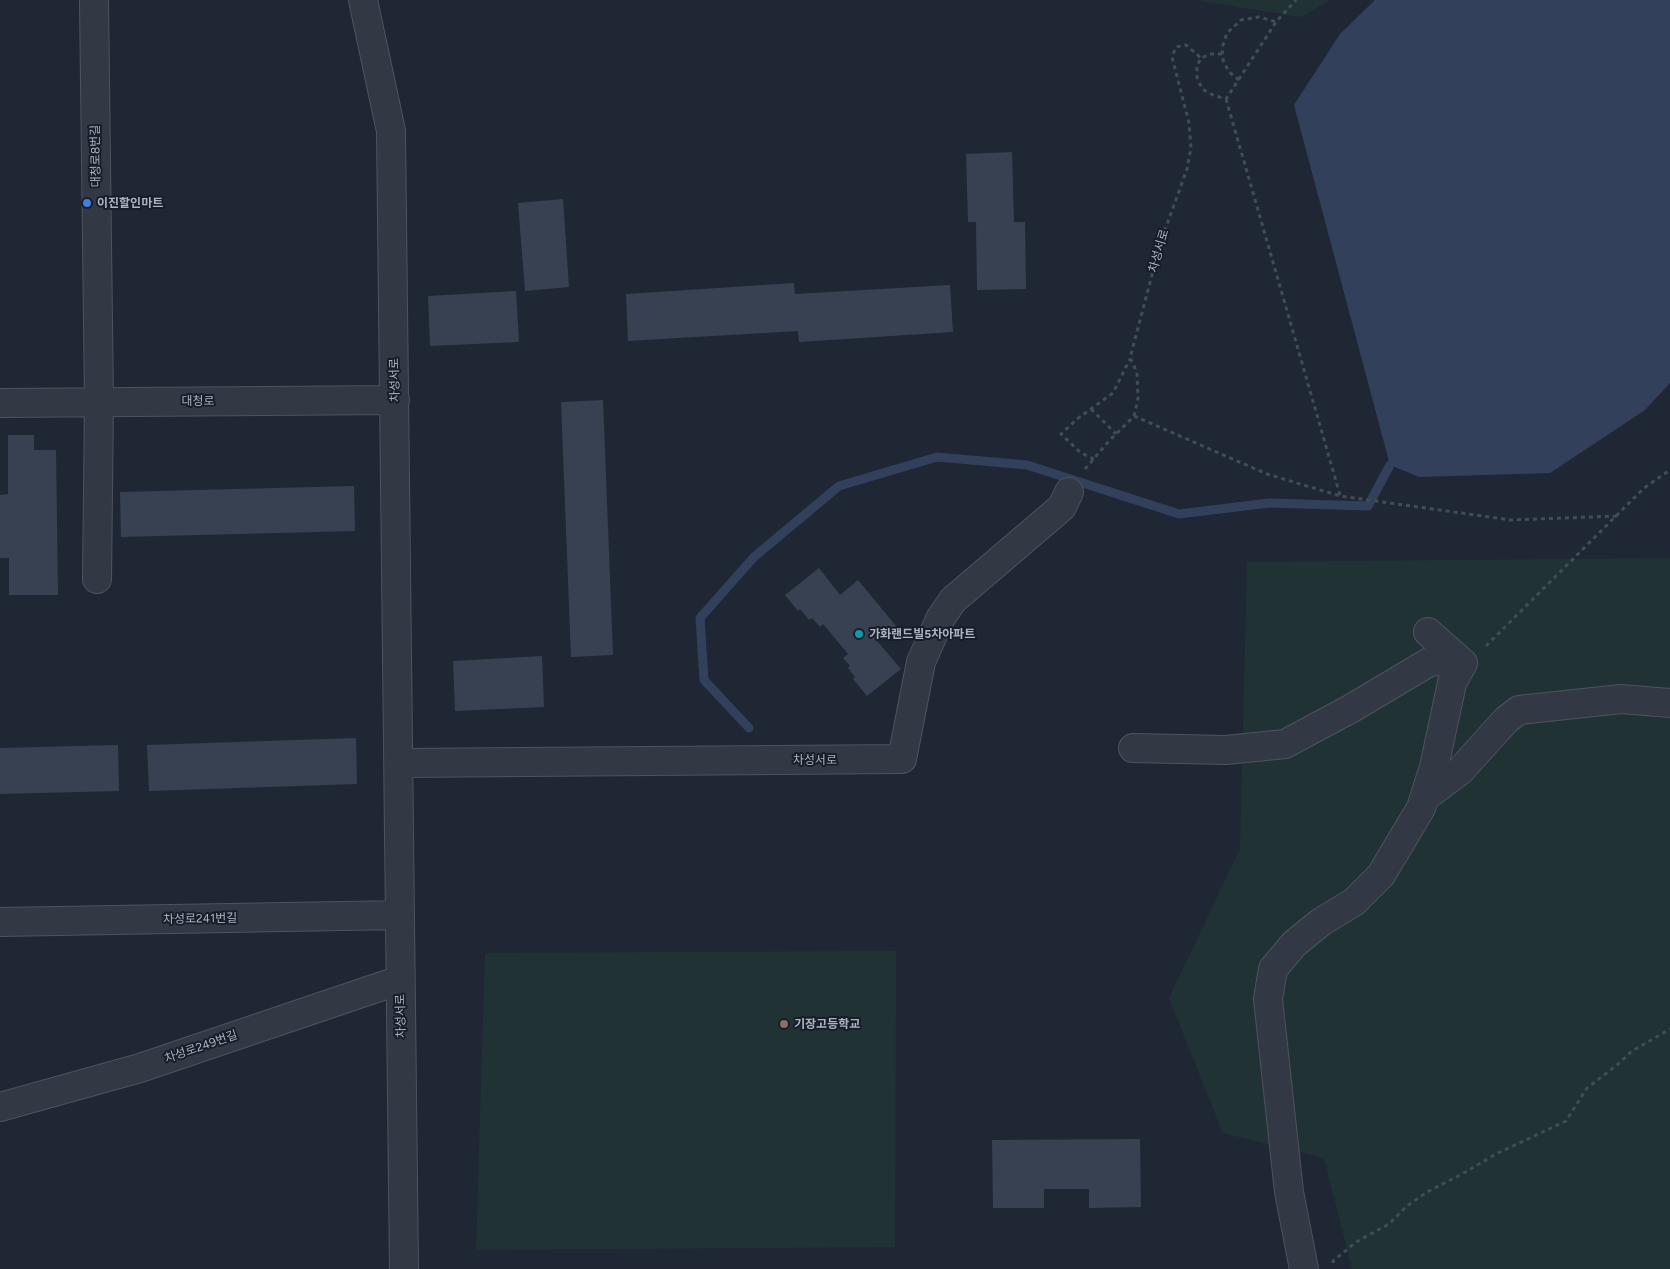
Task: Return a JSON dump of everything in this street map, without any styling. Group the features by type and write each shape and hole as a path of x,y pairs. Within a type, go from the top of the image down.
{"street":[{"name":"대청로8번길","path":"94,0 99,402 97,580"},
{"name":"차성서로","path":"363,0 391,131 404,1269"},
{"name":"대청로","path":"0,402 395,400"},
{"name":"차성서로","path":"399,763 902,759 921,662 940,619 953,600 1062,507 1069,492"},
{"path":"1428,632 1463,663"},
{"path":"1133,748 1226,750 1285,744 1352,708 1432,661 1463,663"},
{"path":"1304,1269 1289,1192 1268,999 1273,969 1294,944 1321,922 1354,902 1381,875 1421,808 1434,767 1452,683 1463,663"},
{"path":"1425,797 1460,771 1506,720 1519,710 1621,699 1670,703"},
{"name":"차성로241번길","path":"0,922 400,916"},
{"name":"차성로249번길","path":"0,1107 140,1068 400,980"}],"path":[{"path":"1296,0 1276,22 1226,99 1340,496"},
{"path":"1238,80 1229,72 1222,60 1222,48 1227,33 1240,20 1259,17 1276,22"},
{"name":"차성서로","path":"1130,358 1161,241 1187,168 1191,148 1188,123 1172,57 1176,47 1186,45 1201,58"},
{"path":"1222,54 1211,54 1201,58 1197,66 1197,77 1202,89 1226,99"},
{"path":"1094,459 1081,453 1061,434 1113,393 1130,358"},
{"path":"1086,468 1134,416 1138,399 1138,372 1130,358"},
{"path":"1091,410 1116,434"},
{"path":"1134,416 1268,474 1340,496 1511,520 1617,516"},
{"path":"1463,663 1486,646 1644,488 1670,470"},
{"path":"1334,1269 1334,1261 1356,1242 1389,1224 1406,1206 1427,1192 1496,1154 1566,1121 1587,1088 1618,1066 1632,1051 1670,1029"}],"shaded area":[{"path":"1195,0 1330,0 1301,17"},
{"path":"1670,558 1670,1269 1352,1269 1324,1158 1223,1133 1169,998 1240,849 1247,562"},
{"path":"896,951 895,1247 476,1250 485,953"}],"water":[{"path":"1375,0 1670,0 1670,383 1645,410 1550,473 1419,477 1390,465 1294,105 1340,34"}],"building":[{"path":"1012,152 1014,222 1025,222 1026,289 977,290 976,222 968,222 966,154"},
{"path":"563,199 569,287 525,291 518,203"},
{"path":"794,283 795,294 950,285 953,332 799,342 798,331 628,341 626,294"},
{"path":"516,291 519,342 430,346 428,296"},
{"path":"603,400 613,655 571,657 561,402"},
{"path":"8,435 34,435 34,450 56,450 58,595 9,595 9,558 0,558 0,495 8,494"},
{"path":"354,486 355,531 121,537 120,492"},
{"name":"가화랜드빌5차아파트","path":"819,568 840,595 858,580 896,626 877,641 901,669 867,696 853,679 855,677 848,668 850,666 843,658 848,654 823,624 820,627 812,618 809,620 800,609 798,611 785,595"},
{"path":"542,656 544,707 455,711 453,661"},
{"path":"356,738 357,784 149,791 147,745"},
{"path":"118,745 119,791 0,794 0,748"},
{"path":"1140,1139 1141,1207 1089,1208 1089,1189 1044,1189 1044,1208 993,1208 992,1140"}],"waterway":[{"path":"749,728 704,680 700,618 754,557 839,486 937,457 1027,465 1179,514 1269,503 1368,506 1390,465"}],"place":[{"name":"이진할인마트","path":"87,203"},
{"name":"가화랜드빌5차아파트","path":"859,634"},
{"name":"기장고등학교","path":"784,1024"}]}
